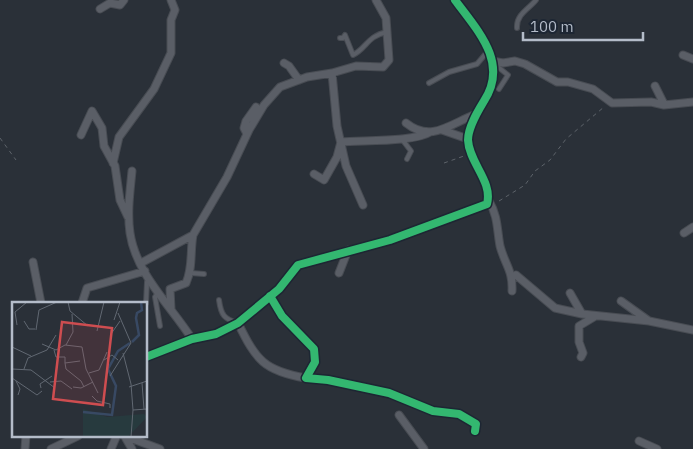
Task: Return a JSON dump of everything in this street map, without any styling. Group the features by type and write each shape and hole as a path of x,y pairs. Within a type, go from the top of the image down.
{"street":[{"path":"100,9 110,3 120,5 124,0"},
{"path":"113,162 119,136 154,88 171,53 171,20 176,10 172,0"},
{"path":"171,309 168,287 186,283 191,273 190,250 193,235 227,176 247,134 264,105 280,87 299,80 356,66 383,67 389,60 386,18 376,0"},
{"path":"148,356 192,339 216,334 238,323 270,296 298,265 390,240 488,204 490,193 473,156 468,139 476,114 490,92 495,74 489,49 455,0"},
{"path":"683,55 693,59"},
{"path":"492,61 520,62 557,82 568,82 593,89 612,103 652,102 664,104 693,102"},
{"path":"284,64 289,66 299,80"},
{"path":"332,73 335,108 346,166 363,205"},
{"path":"655,86 664,104"},
{"path":"247,134 244,128 246,121 256,107"},
{"path":"81,135 89,113 92,111 99,121 105,142 104,146 113,162 120,200 128,217"},
{"path":"406,123 424,134 442,130 476,114"},
{"path":"442,130 468,139"},
{"path":"341,142 401,138 425,135 430,132"},
{"path":"314,174 324,180 334,163 341,142"},
{"path":"132,171 128,217 130,235 149,278 192,339"},
{"path":"489,201 495,212 501,248 513,276 512,291"},
{"path":"684,233 693,227"},
{"path":"82,302 87,288 143,267 193,235"},
{"path":"339,273 348,250"},
{"path":"33,262 41,302"},
{"path":"516,275 555,308 594,317 649,322 693,330"},
{"path":"570,293 582,314"},
{"path":"270,296 282,316 314,349 315,362 306,378"},
{"path":"621,302 649,322"},
{"path":"581,357 583,354 578,342 579,326 594,317"},
{"path":"238,323 258,358 280,374 359,386 389,393 433,411 459,414 476,424 475,431"},
{"path":"399,415 424,449"},
{"path":"25,449 26,436"},
{"path":"52,449 78,436"},
{"path":"111,449 117,436"},
{"path":"123,436 132,449"},
{"path":"123,436 160,449"},
{"path":"639,441 657,449"}],"lane":[{"path":"517,28 516,23 526,7 536,0"},
{"path":"340,38 343,38 345,35 353,55 359,52 368,39 376,34 387,32"},
{"path":"429,83 449,72 477,64 489,49"},
{"path":"492,61 508,75 499,89"},
{"path":"401,138 411,151 407,159"},
{"path":"191,273 204,274"},
{"path":"146,302 149,278"},
{"path":"158,293 155,297 160,326"},
{"path":"219,300 220,312 226,319 238,323"}],"path":[{"path":"489,201 496,202 525,185 535,170 550,160 566,139 610,101"},
{"path":"0,138 16,160"},
{"path":"444,163 463,156 473,156"}],"cycle path":[{"path":"148,356 192,339 216,334 238,323 279,289 298,265 390,240 487,204 487,188 469,148 468,135 476,114 491,87 492,61 488,48 481,36 455,0"},
{"path":"270,296 282,316 314,349 315,362 306,378 328,380 389,393 433,411 459,414 476,424 475,431"}]}
